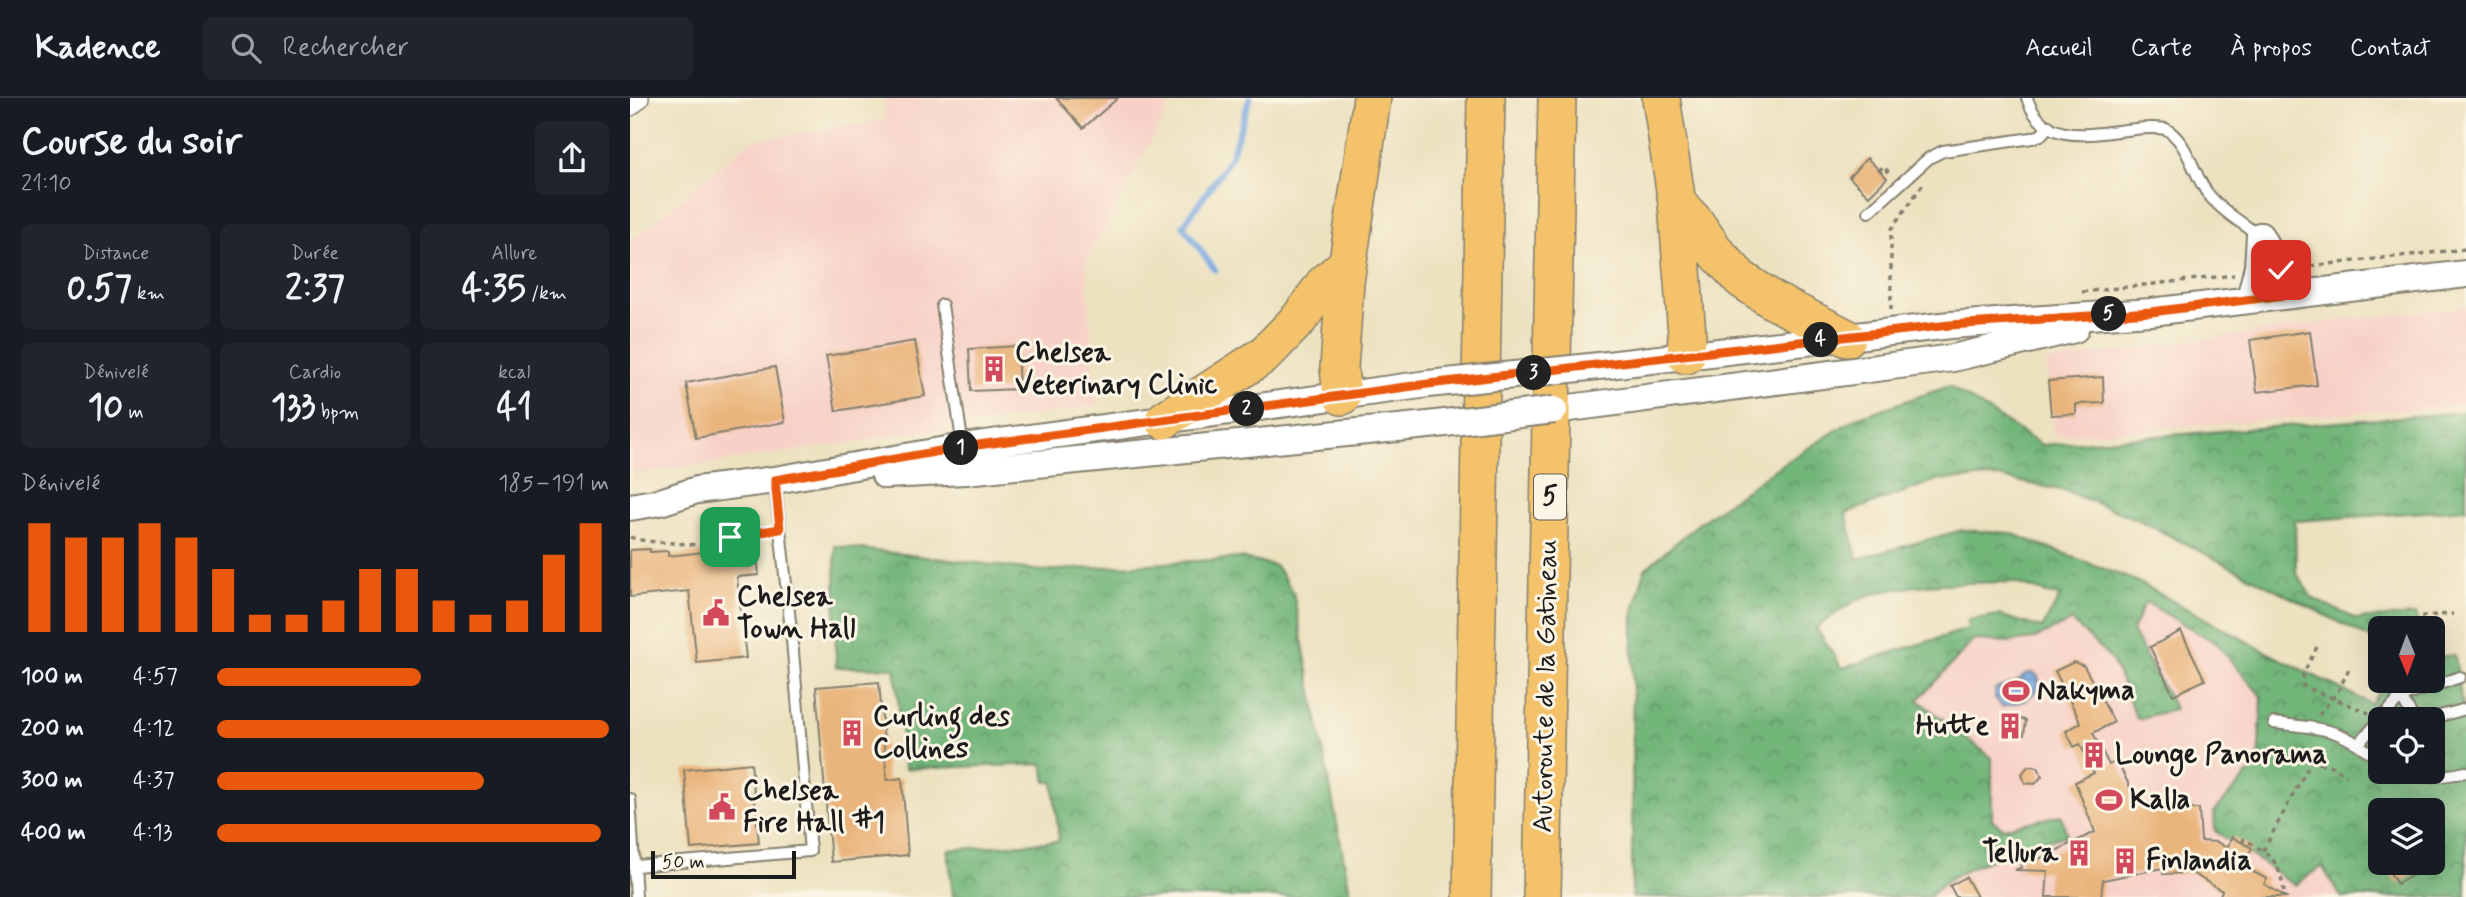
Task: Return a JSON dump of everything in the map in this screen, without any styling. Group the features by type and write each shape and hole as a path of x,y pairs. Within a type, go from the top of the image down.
{"highway":[{"path":"1342,396 1339,368 1347,264 1372,98"},
{"path":"1472,897 1486,98"},
{"name":"Autoroute de la Gatineau","path":"1542,897 1557,98"},
{"path":"1661,98 1677,203 1686,319 1686,355"},
{"path":"1677,203 1741,279 1774,301 1847,338"},
{"path":"1164,420 1264,355 1299,320 1324,284 1347,264"}],"street":[{"path":"630,105 638,98"},
{"path":"2260,236 2293,281"},
{"path":"2250,299 2259,262 2260,236"},
{"path":"630,491 658,488 697,490 775,480 963,447 1428,384 1950,325 2151,312 2250,299 2293,281 2466,274"},
{"path":"775,480 966,471 1362,432 1609,404 1953,358 2151,312"},
{"path":"1650,398 1675,374 1686,355"},
{"path":"1342,396 1362,432"},
{"path":"630,507 660,502 697,490"}],"lane":[{"path":"2027,98 2031,109 2049,127 2062,132 2082,135 2166,129 2177,138 2209,195 2260,236"},
{"path":"1869,212 1916,169 1943,151 2032,138 2041,135 2049,127"},
{"path":"942,305 963,447"},
{"path":"635,866 810,851 775,480"},
{"path":"2391,707 2401,697 2460,677"},
{"path":"2396,693 2407,707"},
{"path":"2445,715 2465,709"},
{"path":"2274,723 2341,733 2368,751"},
{"path":"2359,743 2368,733"},
{"path":"2445,774 2466,772"},
{"path":"630,799 636,897"}],"path":[{"path":"1880,171 1883,166 1889,172"},
{"path":"1889,315 1889,239 1895,223 1923,185 1916,169"},
{"path":"2293,281 2466,249"},
{"path":"713,551 730,537 780,529"},
{"path":"630,537 671,545 704,546 713,551 719,563"},
{"path":"2423,616 2453,614"},
{"path":"2317,647 2302,674 2302,684 2368,713"},
{"path":"2322,709 2351,665"},
{"path":"2309,761 2332,766 2347,776"},
{"path":"2263,851 2307,769"},
{"path":"2242,843 2244,839 2263,851 2279,867 2285,897"}],"shaded area":[{"path":"885,98 1166,98 1169,106 1086,262 1096,406 647,473 630,471 630,242 750,141 884,120"},
{"path":"2466,307 2466,405 2054,436 2046,362 2317,323"},
{"path":"2145,602 2216,643 2262,697 2258,763 2214,812 2321,866 2341,897 1930,897 1937,886 2009,851 2066,835 2061,815 2003,829 1992,820 1992,758 1917,700 1974,640 2008,642 2034,639 2073,621 2112,660 2137,719 2174,709 2132,631"}],"green space":[{"path":"1949,386 2042,445 2466,412 2466,509 2295,521 2296,572 2312,598 2356,619 2368,618 2368,637 2139,520 2066,491 1997,477 1937,480 1846,513 1857,559 1962,530 2010,533 2136,581 2270,654 2371,704 2378,693 2445,693 2445,656 2455,655 2466,719 2466,897 2341,897 2322,866 2295,885 2215,831 2214,812 2258,763 2262,697 2216,643 2145,602 2132,631 2175,709 2137,719 2112,660 2072,621 2034,639 2008,642 1974,640 1918,700 1992,758 1992,820 2003,828 2061,815 2067,835 1972,867 1940,886 1930,897 1632,897 1633,614 1645,569 1698,524 1772,471 1856,418","holes":["2012,582 2060,597 2042,628 1999,615 1967,620 1968,629 1842,668 1816,628 1857,600 1911,587"]},
{"path":"835,546 1043,571 1241,558 1276,566 1293,592 1351,897 953,897 948,850 1059,841 1053,782 1046,782 1043,764 905,769 895,668 836,667"}],"water":[{"name":"Nakyma","path":"2028,673 2034,673 2039,678 2038,690 2024,701 2002,707 1995,698 1995,689 2016,682"}],"building":[{"path":"1056,98 1118,98 1083,128"},
{"path":"1867,158 1887,178 1869,196 1849,177"},
{"path":"2310,331 2317,385 2257,392 2250,340"},
{"path":"915,341 925,396 836,411 826,356"},
{"name":"Chelsea Veterinary Clinic","path":"1017,346 1019,389 971,391 969,349"},
{"path":"775,367 785,422 696,438 686,383"},
{"path":"2103,377 2104,403 2076,404 2076,414 2051,415 2048,381"},
{"path":"755,539 759,575 737,577 746,658 697,663 689,591 630,597 630,550 668,551 668,556 731,549 730,541"},
{"path":"2181,631 2205,680 2173,695 2150,647"},
{"path":"2074,662 2084,666 2114,722 2093,733 2109,765 2117,761 2139,805 2174,805 2174,809 2199,809 2201,841 2217,842 2227,848 2232,837 2252,848 2242,866 2267,879 2264,884 2286,897 2219,897 2222,891 2192,873 2163,874 2163,868 2103,880 2101,897 2046,897 2048,871 2015,870 2022,867 2020,858 2025,853 2033,852 2039,859 2095,832 2075,782 2094,773 2080,744 2074,747 2066,731 2081,723 2055,671"},
{"name":"Curling des Collines","path":"879,682 887,780 902,778 908,855 831,862 816,687"},
{"name":"Hutte","path":"2010,717 2026,720 2024,735 2008,733"},
{"name":"Chelsea Fire Hall #1","path":"751,763 759,843 691,849 684,770"},
{"path":"2028,766 2038,767 2042,776 2035,784 2025,783 2022,774"},
{"path":"2391,875 2413,875 2397,884"},
{"path":"1966,877 1977,897 1956,897 1950,886"}],"waterway":[{"path":"1215,270 1183,226 1230,159 1250,98"}],"place":[{"name":"Chelsea Veterinary Clinic","path":"994,369"},
{"name":"Chelsea Town Hall","path":"716,613"},
{"name":"Nakyma","path":"2016,691"},
{"name":"Hutte","path":"2010,726"},
{"name":"Curling des Collines","path":"852,733"},
{"name":"Lounge Panorama","path":"2094,755"},
{"name":"Kalla","path":"2109,800"},
{"name":"Chelsea Fire Hall #1","path":"722,807"},
{"name":"Tellura","path":"2079,853"},
{"name":"Finlandia","path":"2125,861"}],"route":[{"path":"730,537 780,529 775,480 963,447 1428,384 1950,325 2151,312 2293,294 2281,270"}]}
